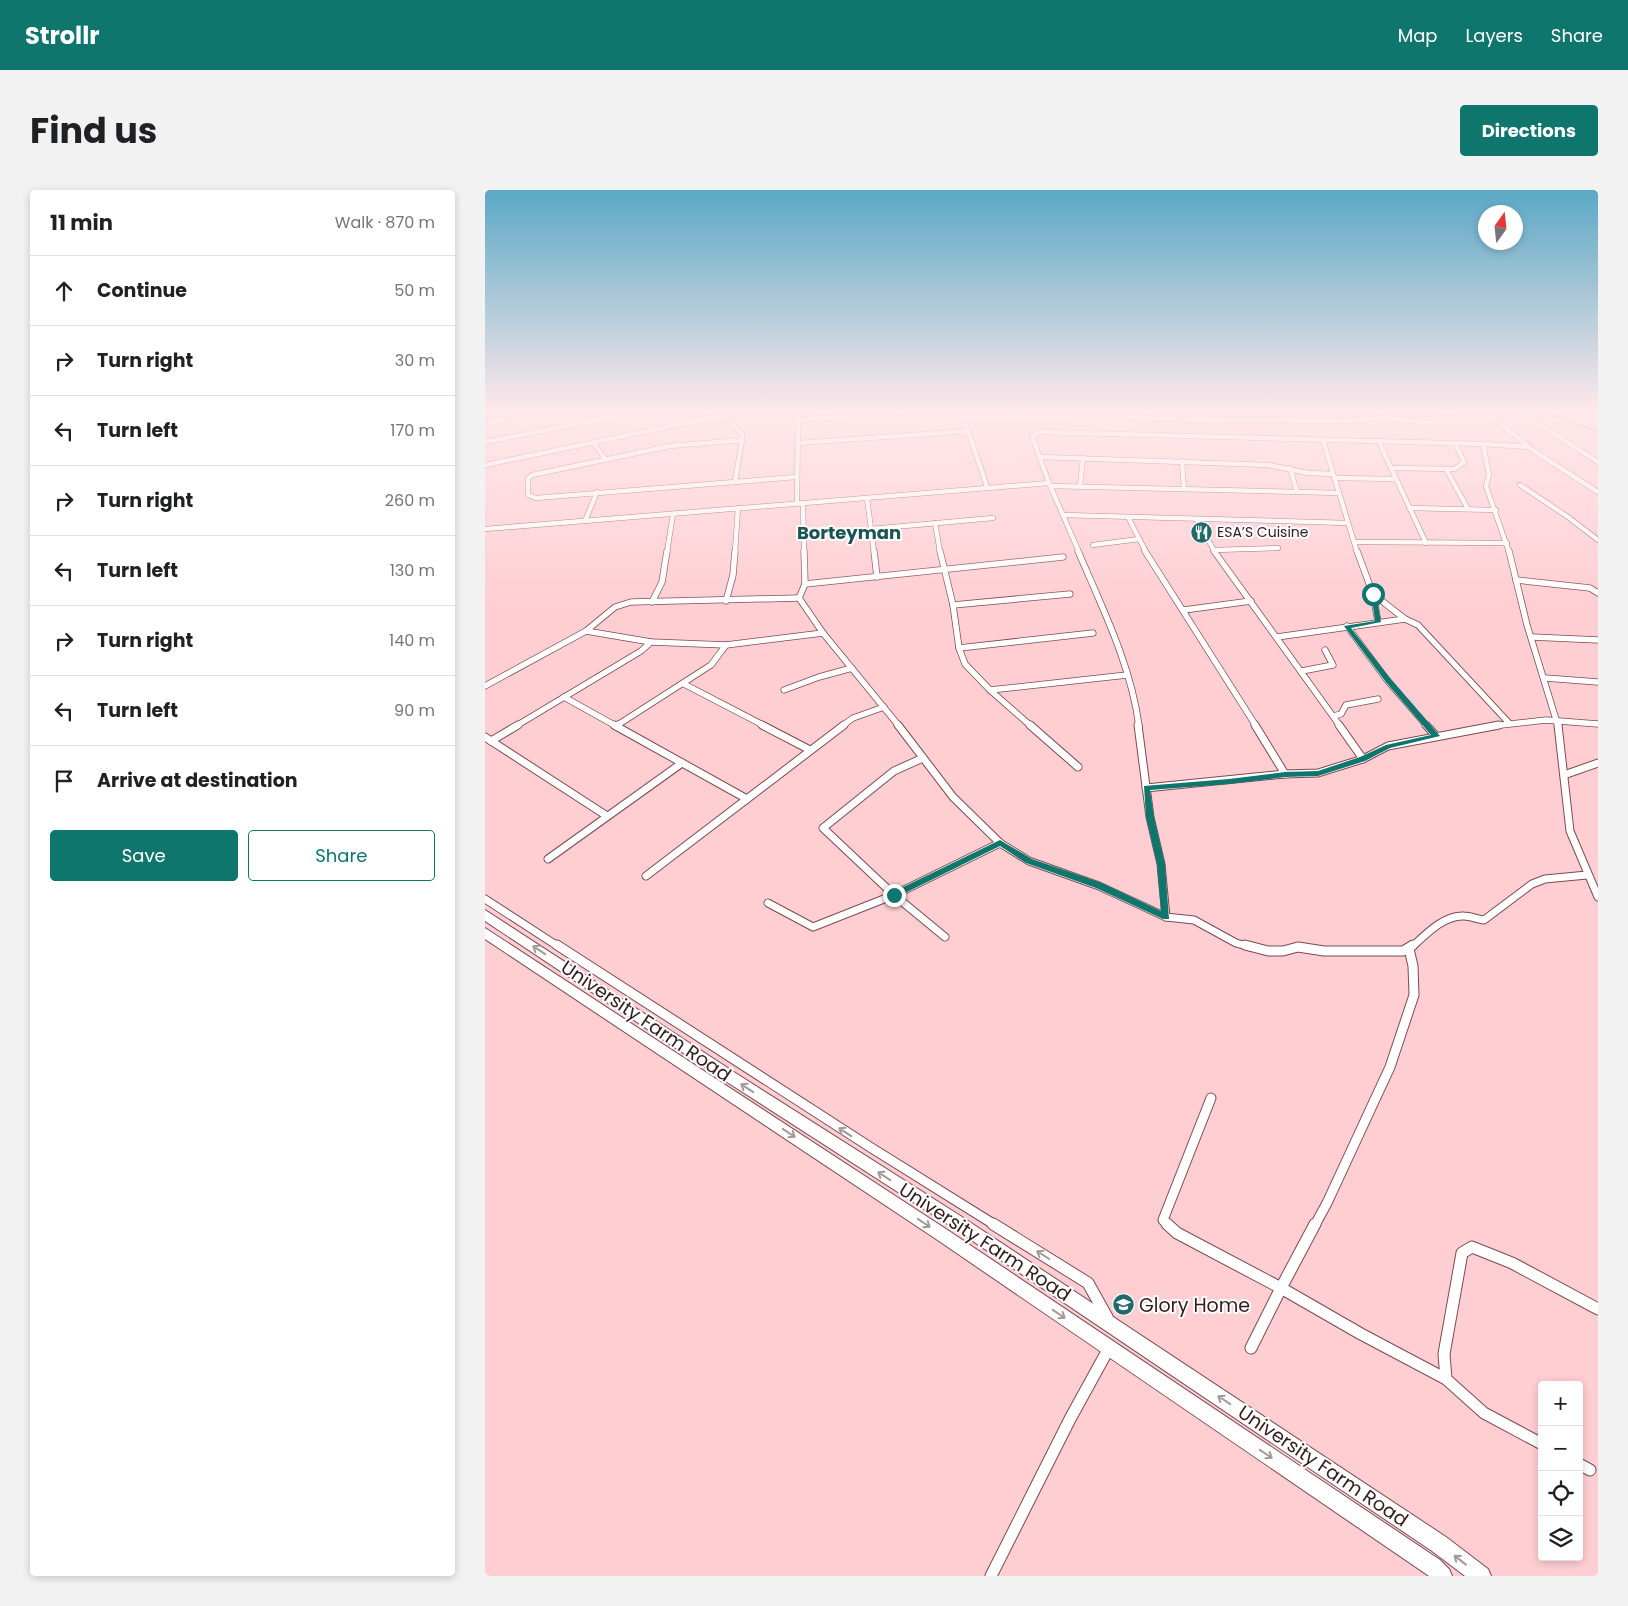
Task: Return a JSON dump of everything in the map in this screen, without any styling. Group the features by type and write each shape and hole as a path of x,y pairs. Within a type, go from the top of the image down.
{"street":[{"path":"529,478 529,495 531,497 789,478"},
{"path":"735,483 736,478"},
{"path":"796,478 800,503 805,584 799,598"},
{"path":"984,478 987,487"},
{"path":"1047,478 1113,632 1127,675 1137,714 1150,817 1161,864 1166,917"},
{"path":"1080,486 1081,478"},
{"path":"1183,478 1184,489"},
{"path":"1293,478 1297,492"},
{"path":"1334,478 1361,564 1373,594 1378,622"},
{"path":"1369,478 1396,479 1426,543"},
{"path":"1451,478 1468,509"},
{"path":"1488,478 1486,482 1507,544 1527,625 1558,722 1570,831 1587,875 1598,897"},
{"path":"1576,478 1598,492"},
{"path":"485,529 987,487 1050,485 1339,493"},
{"path":"1520,485 1598,540"},
{"path":"585,521 597,492"},
{"path":"867,498 877,577"},
{"path":"726,601 733,575 738,508"},
{"path":"1409,508 1496,510"},
{"path":"652,602 662,582 673,514"},
{"path":"1063,515 1348,523"},
{"path":"1128,517 1169,590 1184,610 1285,774"},
{"path":"871,529 993,518"},
{"path":"1196,519 1214,550 1363,759"},
{"path":"935,524 943,570 953,605 959,648 965,664 990,690 1078,767"},
{"path":"1093,545 1139,539"},
{"path":"1355,542 1507,544"},
{"path":"1214,550 1252,547 1277,548"},
{"path":"805,584 1063,558"},
{"path":"1516,580 1587,588 1598,593"},
{"path":"953,605 1070,594"},
{"path":"1373,594 1405,619 1419,625 1509,723"},
{"path":"485,686 586,631 615,607 631,602 799,598"},
{"path":"799,598 823,634 884,707 953,798 1000,843 1029,861 1099,886 1166,917 1194,920 1237,943 1268,951 1283,951 1298,947 1324,951 1395,952 1409,949 1428,932 1450,918 1463,916 1484,920 1532,884 1545,879 1587,875"},
{"path":"1184,610 1251,601"},
{"path":"1277,637 1405,619"},
{"path":"1347,626 1387,680 1436,736"},
{"path":"586,631 651,642 726,645 823,634"},
{"path":"959,648 1093,633"},
{"path":"1532,637 1598,640"},
{"path":"607,816 488,739 564,697 641,651 651,642"},
{"path":"616,726 711,665 726,645"},
{"path":"1302,671 1333,665 1325,650"},
{"path":"784,690 819,677 852,668"},
{"path":"990,690 1127,675"},
{"path":"1545,678 1598,682"},
{"path":"684,684 810,750"},
{"path":"564,697 747,799"},
{"path":"1334,716 1341,714 1346,704 1378,699"},
{"path":"645,876 853,718 884,707"},
{"path":"1146,788 1285,774 1318,773 1363,759 1388,746 1509,723 1546,720 1598,724"},
{"path":"923,758 894,771 823,828 894,895 945,937"},
{"path":"548,859 682,763"},
{"path":"1564,776 1598,763"},
{"path":"768,903 813,927 894,895 1000,843"},
{"path":"485,899 861,1142 1088,1283 1111,1325"},
{"name":"University Farm Road","path":"485,915 731,1078 954,1220 1439,1544 1481,1576"},
{"name":"University Farm Road","path":"487,938 944,1236 1433,1567 1442,1576"},
{"path":"1251,1348 1288,1273 1327,1203 1390,1067 1414,995 1413,966 1409,949"},
{"path":"1211,1098 1163,1220 1177,1233 1446,1379 1484,1413 1538,1442"},
{"path":"1446,1379 1443,1354 1462,1253 1472,1247 1512,1263 1598,1309"},
{"path":"991,1576 1070,1419 1109,1348"},
{"path":"1583,1466 1590,1470"}],"place":[{"name":"ESA’S Cuisine","path":"1201,532"},
{"name":"Glory Home","path":"1123,1305"}],"district":[{"name":"Borteyman","path":"849,532"}],"route":[{"path":"894,895 988,847 1000,843 1029,861 1099,886 1166,917 1161,864 1150,817 1146,788 1285,774 1318,773 1363,759 1388,746 1436,736 1387,680 1347,626 1378,622 1373,594"}]}
